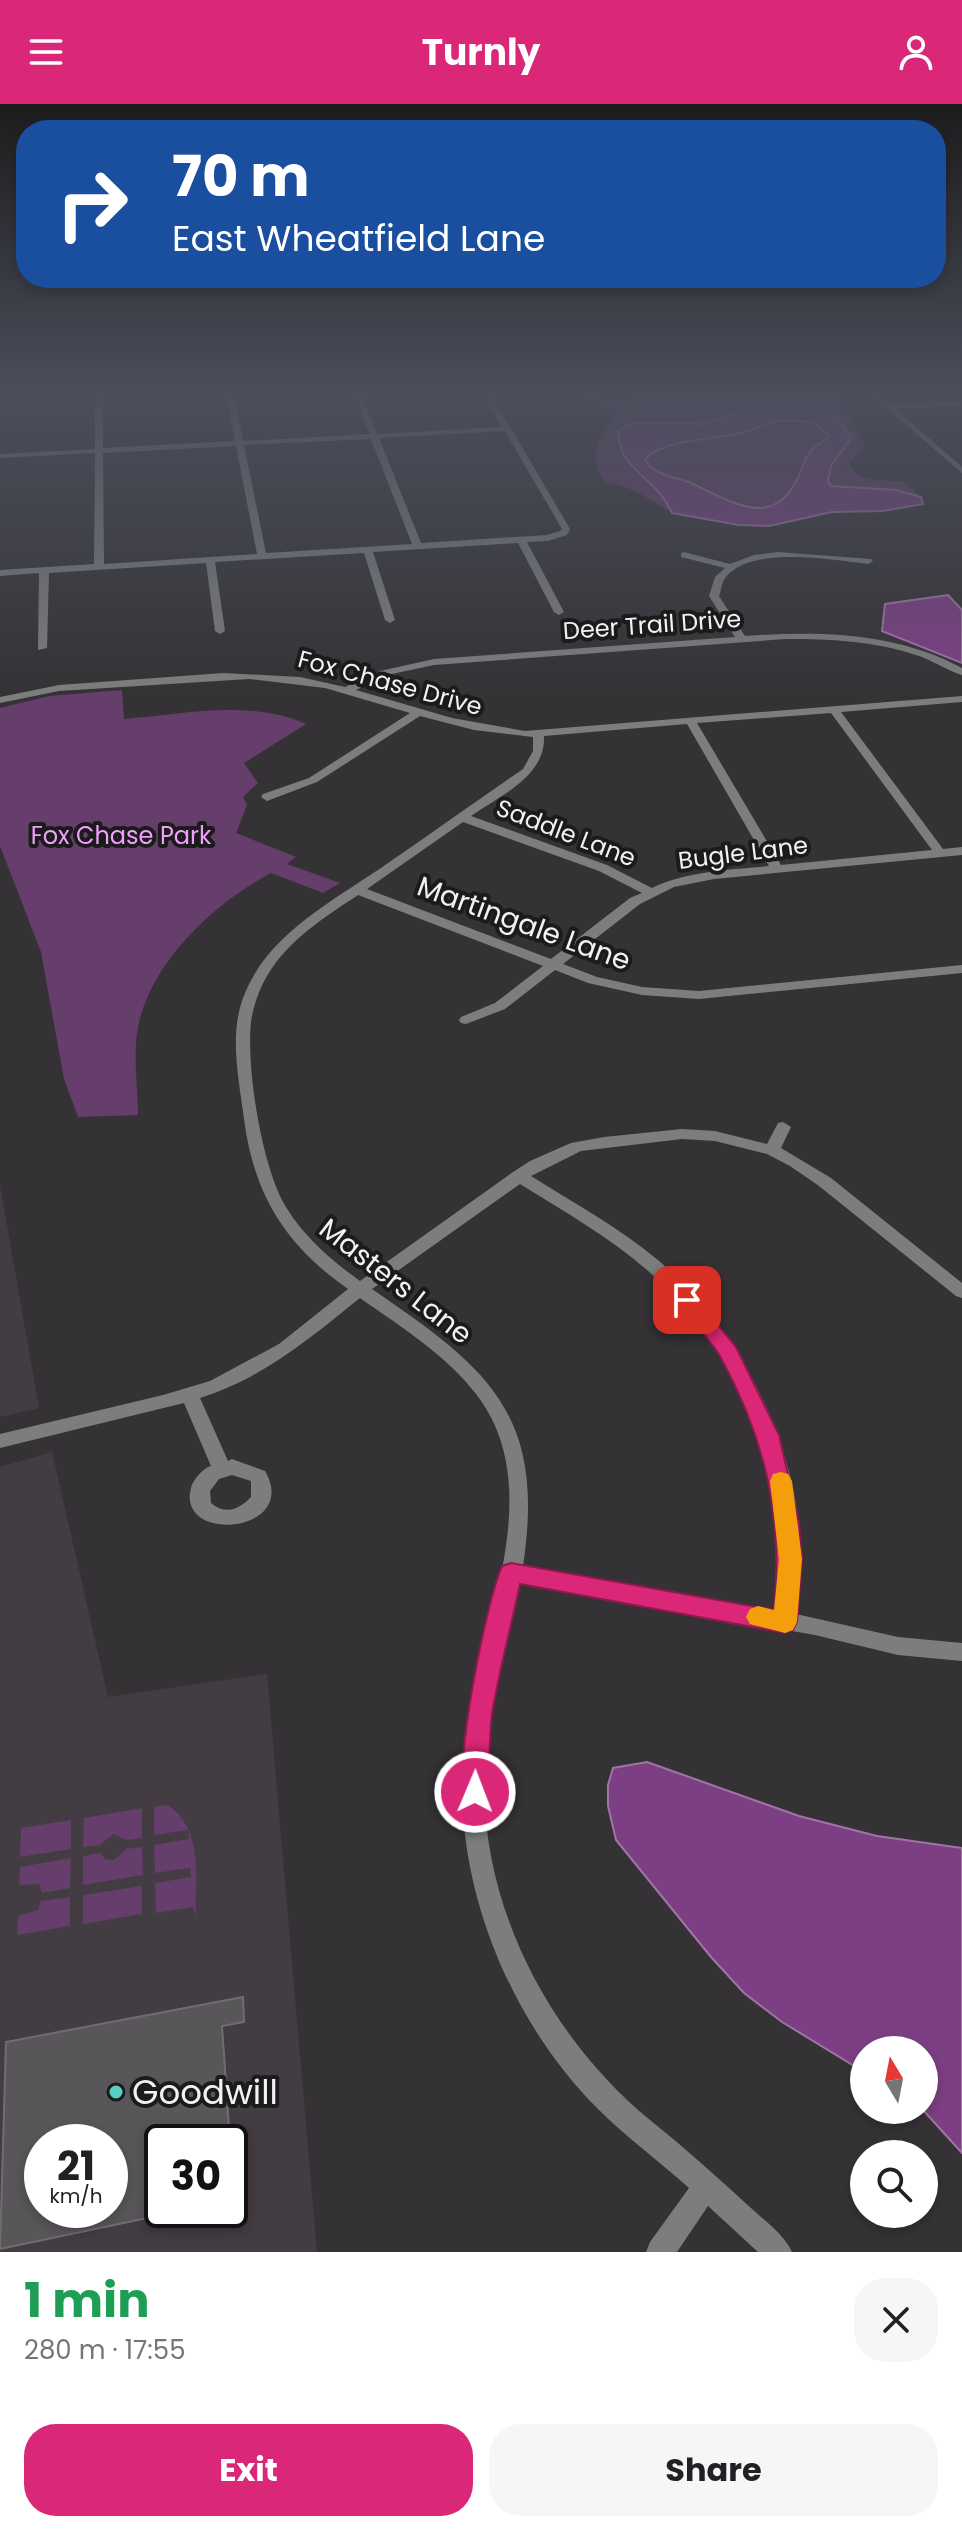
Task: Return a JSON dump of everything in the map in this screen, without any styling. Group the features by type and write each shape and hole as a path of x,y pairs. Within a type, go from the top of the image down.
{"street":[{"path":"99,494 99,566"},
{"path":"250,494 262,556"},
{"path":"397,494 417,546"},
{"path":"0,573 521,540 564,533 566,529 546,494"},
{"path":"521,540 559,612"},
{"path":"367,549 390,620"},
{"path":"684,555 731,567"},
{"path":"742,639 714,596 718,579 731,567 748,559 778,555 868,561"},
{"path":"210,559 220,631"},
{"path":"42,648 44,570"},
{"name":"Deer Trail Drive","path":"345,691 384,673 434,662 805,635 860,640 915,652 962,672"},
{"name":"Fox Chase Drive","path":"0,700 59,688 226,676 308,681 484,731 538,734 962,699"},
{"path":"834,710 940,853"},
{"path":"267,797 313,780 417,713"},
{"path":"691,722 777,869"},
{"name":"Masters Lane","path":"538,734 539,751 527,771 299,932 277,953 250,997 243,1045 260,1175 297,1238 360,1289 453,1356 496,1405 511,1442 518,1479 519,1517 511,1573 480,1714 473,1770 477,1837 492,1916 523,1986 591,2081 778,2252"},
{"name":"Saddle Lane","path":"462,817 603,868 652,893"},
{"name":"Bugle Lane","path":"466,1020 500,1006 617,913 652,893 695,879 962,851"},
{"name":"Martingale Lane","path":"358,890 611,985 699,995 962,969"},
{"path":"772,1150 783,1127"},
{"path":"0,1441 189,1394 227,1380 285,1349 360,1289 519,1176 552,1156 604,1142 682,1134 715,1136 772,1150 825,1182 962,1292"},
{"path":"519,1176 617,1237 648,1262 675,1287 729,1353 752,1394 779,1470 791,1559 785,1622"},
{"path":"189,1394 222,1469"},
{"path":"511,1573 785,1622 898,1646 962,1652"},
{"path":"660,2252 706,2186"}],"shaded area":[{"path":"660,494 716,494 755,508 769,507 786,494 911,494 921,497 923,504 883,511 832,512 769,526 739,525 672,513"},
{"path":"948,595 962,610 962,663 882,631 885,604"},
{"path":"0,1185 39,1408 0,1417"},
{"path":"52,1452 108,1697 267,1674 317,2252 0,2252 0,1467"},
{"path":"647,1762 799,1816 877,1836 962,1848 962,2153 936,2124 938,2036 850,2036 850,2063 782,2022 744,1993 616,1840 608,1806 608,1785 613,1768"}],"green space":[{"path":"641,494 661,494 672,513"},
{"path":"714,494 789,494 776,506 765,509 752,509"},
{"name":"Fox Chase Park","path":"122,690 124,719 239,710 284,716 306,724 244,763 258,783 243,797 247,805 236,833 296,857 287,864 340,883 323,893 271,873 209,916 173,955 147,998 136,1044 138,1115 78,1117 64,1079 41,952 0,846 0,708 49,696"},
{"path":"168,1805 179,1815 188,1830 154,1835 154,1807"},
{"path":"142,1808 142,1838 126,1840 113,1834 100,1845 83,1847 84,1818"},
{"path":"71,1820 71,1849 20,1857 21,1828"},
{"path":"188,1831 195,1856 196,1918 193,1907 156,1913 155,1883 191,1877 190,1868 155,1873 154,1845 189,1839"},
{"path":"142,1847 143,1875 83,1885 83,1856 100,1853 105,1859 114,1860 126,1849"},
{"path":"71,1858 70,1888 42,1893 39,1884 19,1885 20,1867"},
{"path":"142,1886 142,1914 83,1924 83,1895"},
{"path":"70,1897 70,1926 17,1935 18,1916 38,1910 41,1901"}],"building":[{"name":"Goodwill","path":"243,1997 244,2022 222,2026 229,2124 144,2124 144,2219 128,2222 128,2124 24,2124 24,2228 100,2228 0,2249 6,2042"}],"slow traffic":[{"path":"758,1617 785,1622 791,1559 781,1481"}],"place":[{"name":"Goodwill","path":"116,2092"}],"route":[{"path":"475,1792 473,1770 480,1714 511,1573 785,1622 791,1559 779,1470 752,1394 729,1353 687,1300"}]}
